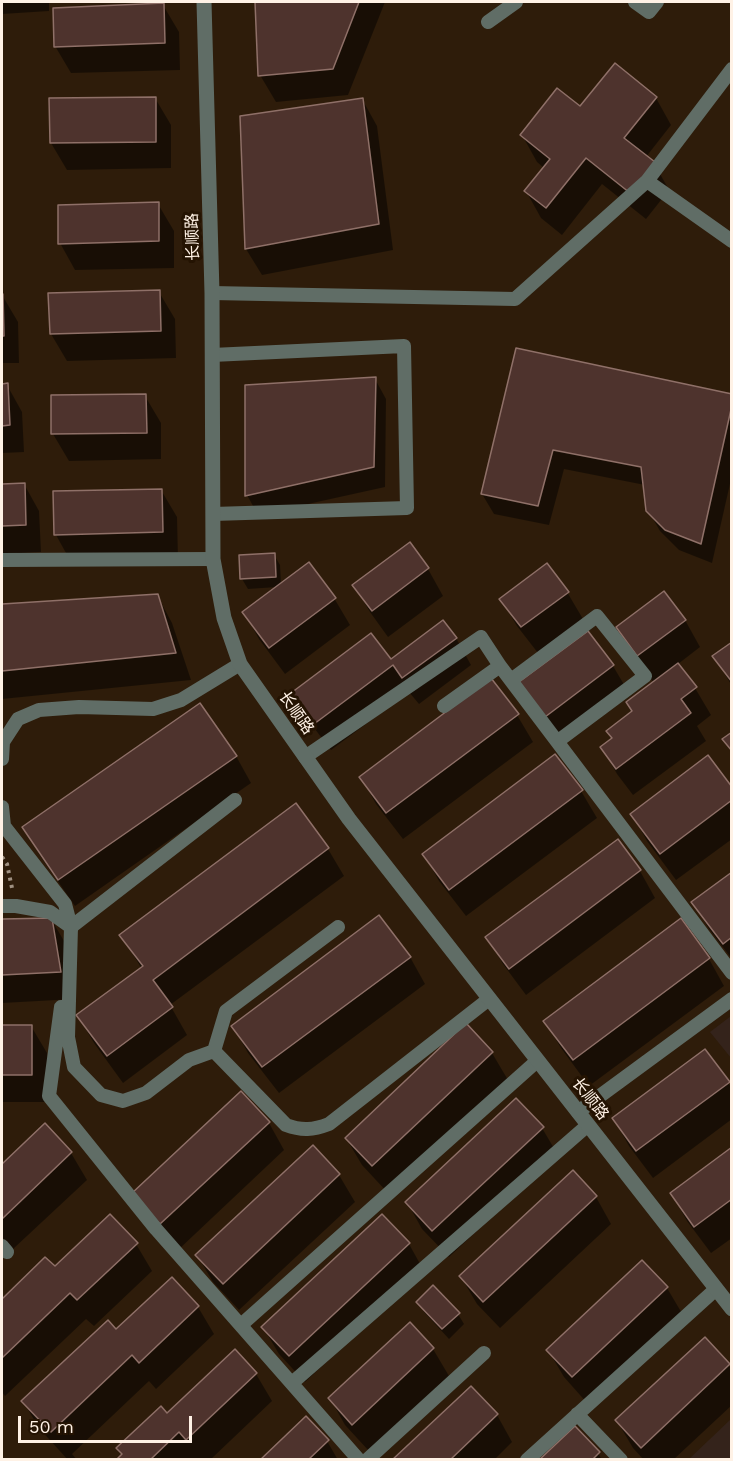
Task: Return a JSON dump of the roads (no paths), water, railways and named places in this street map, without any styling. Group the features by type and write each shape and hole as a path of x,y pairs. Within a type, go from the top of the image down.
{"street":[{"name":"长顺路","path":"204,2 212,292 213,559 224,618 240,664 349,819 732,1309"}],"lane":[{"path":"488,22 516,2"},
{"path":"636,2 649,12 657,2"},
{"path":"212,292 515,299 647,182 732,69"},
{"path":"647,182 732,241"},
{"path":"212,355 404,346 407,508 213,513"},
{"path":"2,560 213,559"},
{"path":"511,681 597,616 645,676 558,741"},
{"path":"305,757 481,638 732,973"},
{"path":"2,759 3,742 18,719 39,710 80,707 153,709 181,700 240,664"},
{"path":"444,706 500,666"},
{"path":"235,800 71,927 49,1096 156,1229 359,1460"},
{"path":"2,807 4,826 65,904 71,927 68,1037 75,1067 101,1095 123,1101 146,1093 189,1060 214,1051"},
{"path":"2,906 50,912 71,927"},
{"path":"214,1051 226,1011 338,927"},
{"path":"214,1051 285,1125 302,1130 317,1129 329,1124 489,999"},
{"path":"578,1112 732,999"},
{"path":"241,1325 537,1060"},
{"path":"292,1383 588,1125"},
{"path":"527,1460 716,1289"},
{"path":"367,1460 484,1353"},
{"path":"577,1414 621,1460"}]}
